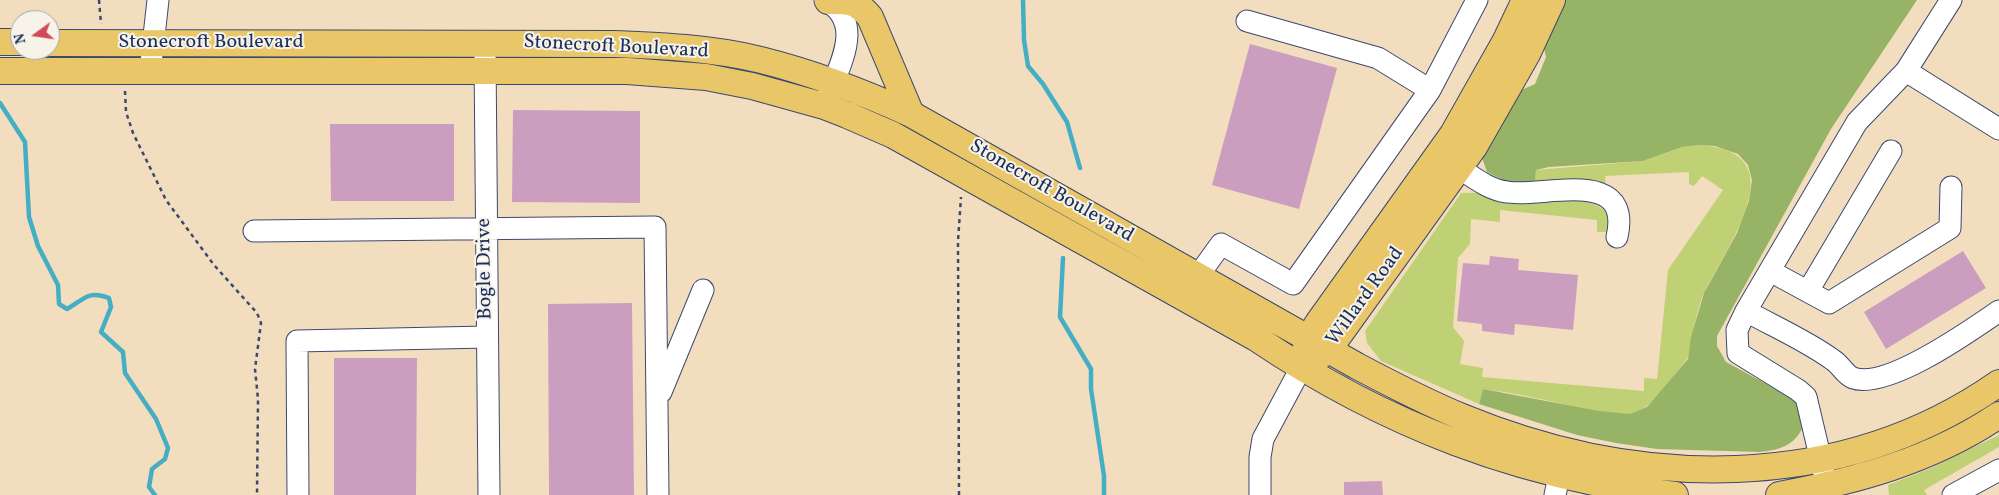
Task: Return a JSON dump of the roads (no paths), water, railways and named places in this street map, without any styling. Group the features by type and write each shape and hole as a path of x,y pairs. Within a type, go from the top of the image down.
{"main road":[{"name":"Willard Road","path":"1319,344 1453,134 1505,42 1525,0"},
{"name":"Willard Road","path":"1301,368 1474,147 1527,54 1552,0"},
{"path":"826,1 850,1 861,6 870,17 911,114"},
{"name":"Stonecroft Boulevard","path":"60,43 614,44 700,50 760,60 833,82 911,114 1319,344 1425,401 1462,417 1536,443 1632,464 1711,471 1782,466 1821,460 1861,450 1916,429 1979,397 1999,383"},
{"name":"Stonecroft Boulevard","path":"0,71 627,71 706,77 752,86 824,106 893,135 1256,338 1301,368 1430,434 1522,466 1557,486 1624,489 1674,495"},
{"path":"1779,495 1828,491 1912,460 1949,444 1999,416"}],"street":[{"path":"150,72 158,0"},
{"path":"1198,276 1221,244 1293,284 1430,90 1478,0"},
{"path":"1828,491 1806,397 1798,390 1738,353 1737,330 1746,311 1857,122 1906,71 1951,0"},
{"path":"824,106 845,54 846,24 839,10 826,1"},
{"path":"1247,21 1378,58 1430,90"},
{"name":"Bogle Drive","path":"486,43 489,495"},
{"path":"1906,71 1999,128"},
{"path":"1808,291 1891,151"},
{"path":"1459,168 1486,185 1505,192 1571,189 1595,190 1612,203 1618,212 1621,221 1617,236"},
{"path":"1770,271 1829,303 1950,228 1952,187"},
{"path":"254,231 655,227 658,495"},
{"path":"657,401 703,290"},
{"path":"1746,311 1834,360 1851,377 1866,380 1885,376 1934,354 1999,311"},
{"path":"298,495 297,341 487,337"},
{"path":"1260,495 1260,457 1263,439 1301,368"},
{"path":"1953,495 1999,470"}],"waterway":[{"path":"1023,0 1024,40 1028,66 1043,84 1067,122 1080,168"},
{"path":"0,103 25,142 29,217 38,246 58,285 59,304 67,309 91,295 109,298 111,307 101,332 123,352 125,373 156,419 168,448 165,459 152,469 149,487 155,495"},
{"path":"1063,258 1060,317 1091,369 1091,389 1104,476 1104,495"}]}
